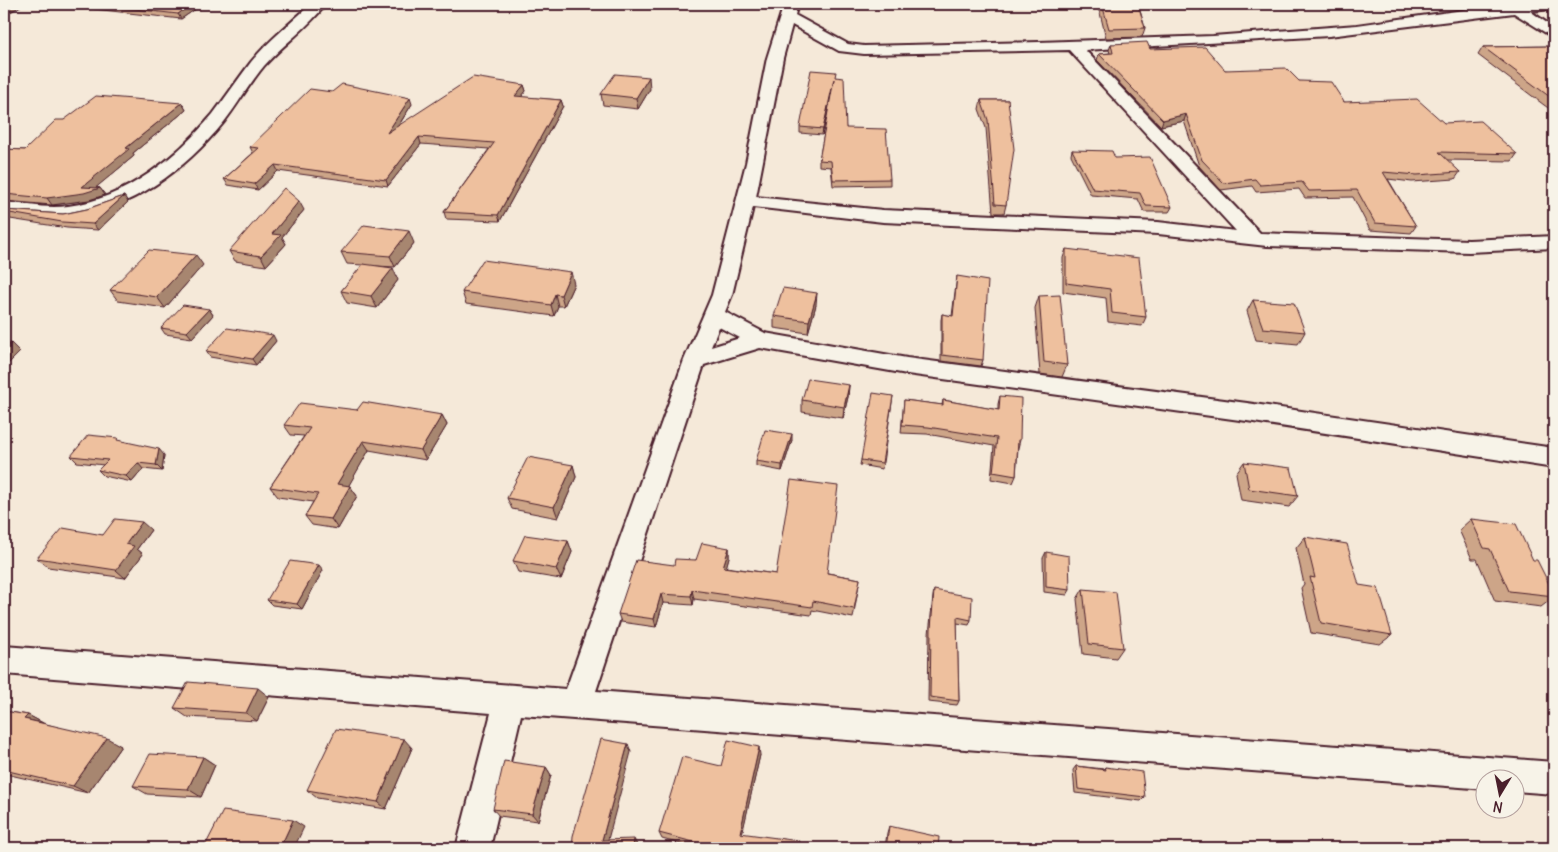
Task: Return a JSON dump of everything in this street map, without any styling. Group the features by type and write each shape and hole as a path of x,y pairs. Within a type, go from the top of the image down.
{"street":[{"path":"4,208 62,212 100,205 135,190 165,172 217,119 258,64 319,4"},
{"path":"576,705 695,360 722,295 755,163 775,58 789,10 844,48 854,50 1194,42 1331,32 1513,6 1554,6"},
{"path":"1513,6 1554,34"},
{"path":"1073,46 1254,238"},
{"path":"746,201 883,216 1158,228 1254,238 1441,246 1554,242"},
{"path":"714,315 760,340 907,366 1247,412 1554,458"},
{"path":"695,360 760,340"},
{"path":"4,660 509,700 1554,778"},
{"path":"473,848 509,700"}],"building":[{"path":"90,4 192,4 178,14"},
{"path":"1102,4 1138,4 1145,28 1109,29"},
{"path":"1147,42 1150,49 1205,47 1225,70 1286,68 1299,81 1331,82 1344,102 1417,99 1444,123 1480,121 1517,154 1439,152 1460,172 1417,175 1383,172 1416,226 1375,223 1357,190 1309,191 1302,182 1260,185 1255,179 1224,183 1202,160 1186,114 1163,120 1099,54 1113,53 1111,44"},
{"path":"1554,46 1554,100 1483,47"},
{"path":"811,70 836,72 835,77 844,78 846,128 886,129 890,179 833,180 831,161 819,160 834,79 823,129 800,127"},
{"path":"615,74 649,77 636,98 601,94"},
{"path":"473,77 524,85 515,96 561,100 498,215 444,212 494,143 419,137 386,180 275,165 254,184 224,179 259,148 250,147 310,89 332,92 342,84 410,98 387,133"},
{"path":"96,96 182,103 126,148 129,149 82,187 100,188 84,193 47,198 4,194 4,149 25,150 56,120 64,120"},
{"path":"981,100 1008,100 1014,149 1006,205 995,204 988,120"},
{"path":"1072,150 1112,151 1115,158 1150,157 1172,207 1146,206 1140,193 1093,189"},
{"path":"284,188 299,201 272,234 281,235 261,256 229,251"},
{"path":"124,196 93,224 62,222 4,212 4,210 63,214 87,209"},
{"path":"364,225 409,231 390,256 341,252"},
{"path":"1066,249 1139,258 1146,317 1112,313 1110,289 1066,283"},
{"path":"149,250 196,255 157,297 110,290"},
{"path":"483,260 571,272 561,295 555,294 551,305 462,292"},
{"path":"363,264 393,268 371,296 341,291"},
{"path":"957,276 988,281 983,360 942,355 942,314 953,316"},
{"path":"783,288 817,293 809,321 774,316"},
{"path":"1060,295 1067,365 1044,362 1039,296"},
{"path":"1253,300 1294,303 1305,332 1263,328"},
{"path":"183,305 209,309 187,332 161,328"},
{"path":"227,328 273,335 252,359 206,351"},
{"path":"4,342 11,343 4,351"},
{"path":"808,379 849,385 844,407 802,400"},
{"path":"873,393 893,396 882,463 861,460"},
{"path":"1000,396 1021,398 1020,440 1018,440 1016,476 993,472 997,438 928,427 902,425 904,400 943,405 943,400 999,410"},
{"path":"363,402 442,415 421,450 363,441 337,484 350,486 331,519 305,516 318,494 270,487 310,428 284,425 300,403 357,410"},
{"path":"765,430 792,434 782,465 756,461"},
{"path":"88,435 118,438 117,440 159,449 156,465 138,463 126,476 98,470 108,460 71,456"},
{"path":"528,457 573,465 554,507 507,498"},
{"path":"1244,462 1291,468 1298,496 1249,489"},
{"path":"791,480 838,486 827,573 860,579 854,609 813,601 812,607 692,590 691,596 661,594 654,619 618,614 636,560 674,565 675,559 696,560 702,543 729,548 723,567 776,574"},
{"path":"115,519 142,522 126,544 134,546 116,570 37,558 63,528 103,535"},
{"path":"1471,519 1516,524 1533,560 1537,560 1554,596 1509,591 1490,549 1484,548"},
{"path":"525,535 568,541 556,569 513,561"},
{"path":"1305,537 1347,544 1359,585 1378,588 1392,635 1321,623 1310,577 1315,578"},
{"path":"1046,552 1069,556 1070,590 1046,587"},
{"path":"290,561 319,565 297,604 267,600"},
{"path":"1083,589 1116,592 1123,648 1089,644"},
{"path":"934,590 972,597 971,620 957,617 959,701 930,697 931,629"},
{"path":"188,682 258,688 246,713 174,708"},
{"path":"4,711 28,715 24,719 107,738 73,786 4,770"},
{"path":"336,729 404,739 378,802 307,790"},
{"path":"601,739 628,744 602,840 634,839 633,848 572,848 573,836"},
{"path":"728,740 759,747 740,833 799,841 798,848 696,848 697,843 659,833 682,757 721,766"},
{"path":"150,754 203,757 188,789 133,786"},
{"path":"504,761 546,767 532,814 493,809"},
{"path":"1076,766 1106,770 1105,767 1142,772 1145,797 1078,789"},
{"path":"223,811 293,820 280,848 204,848"},
{"path":"889,826 939,837 938,848 886,848"}]}
